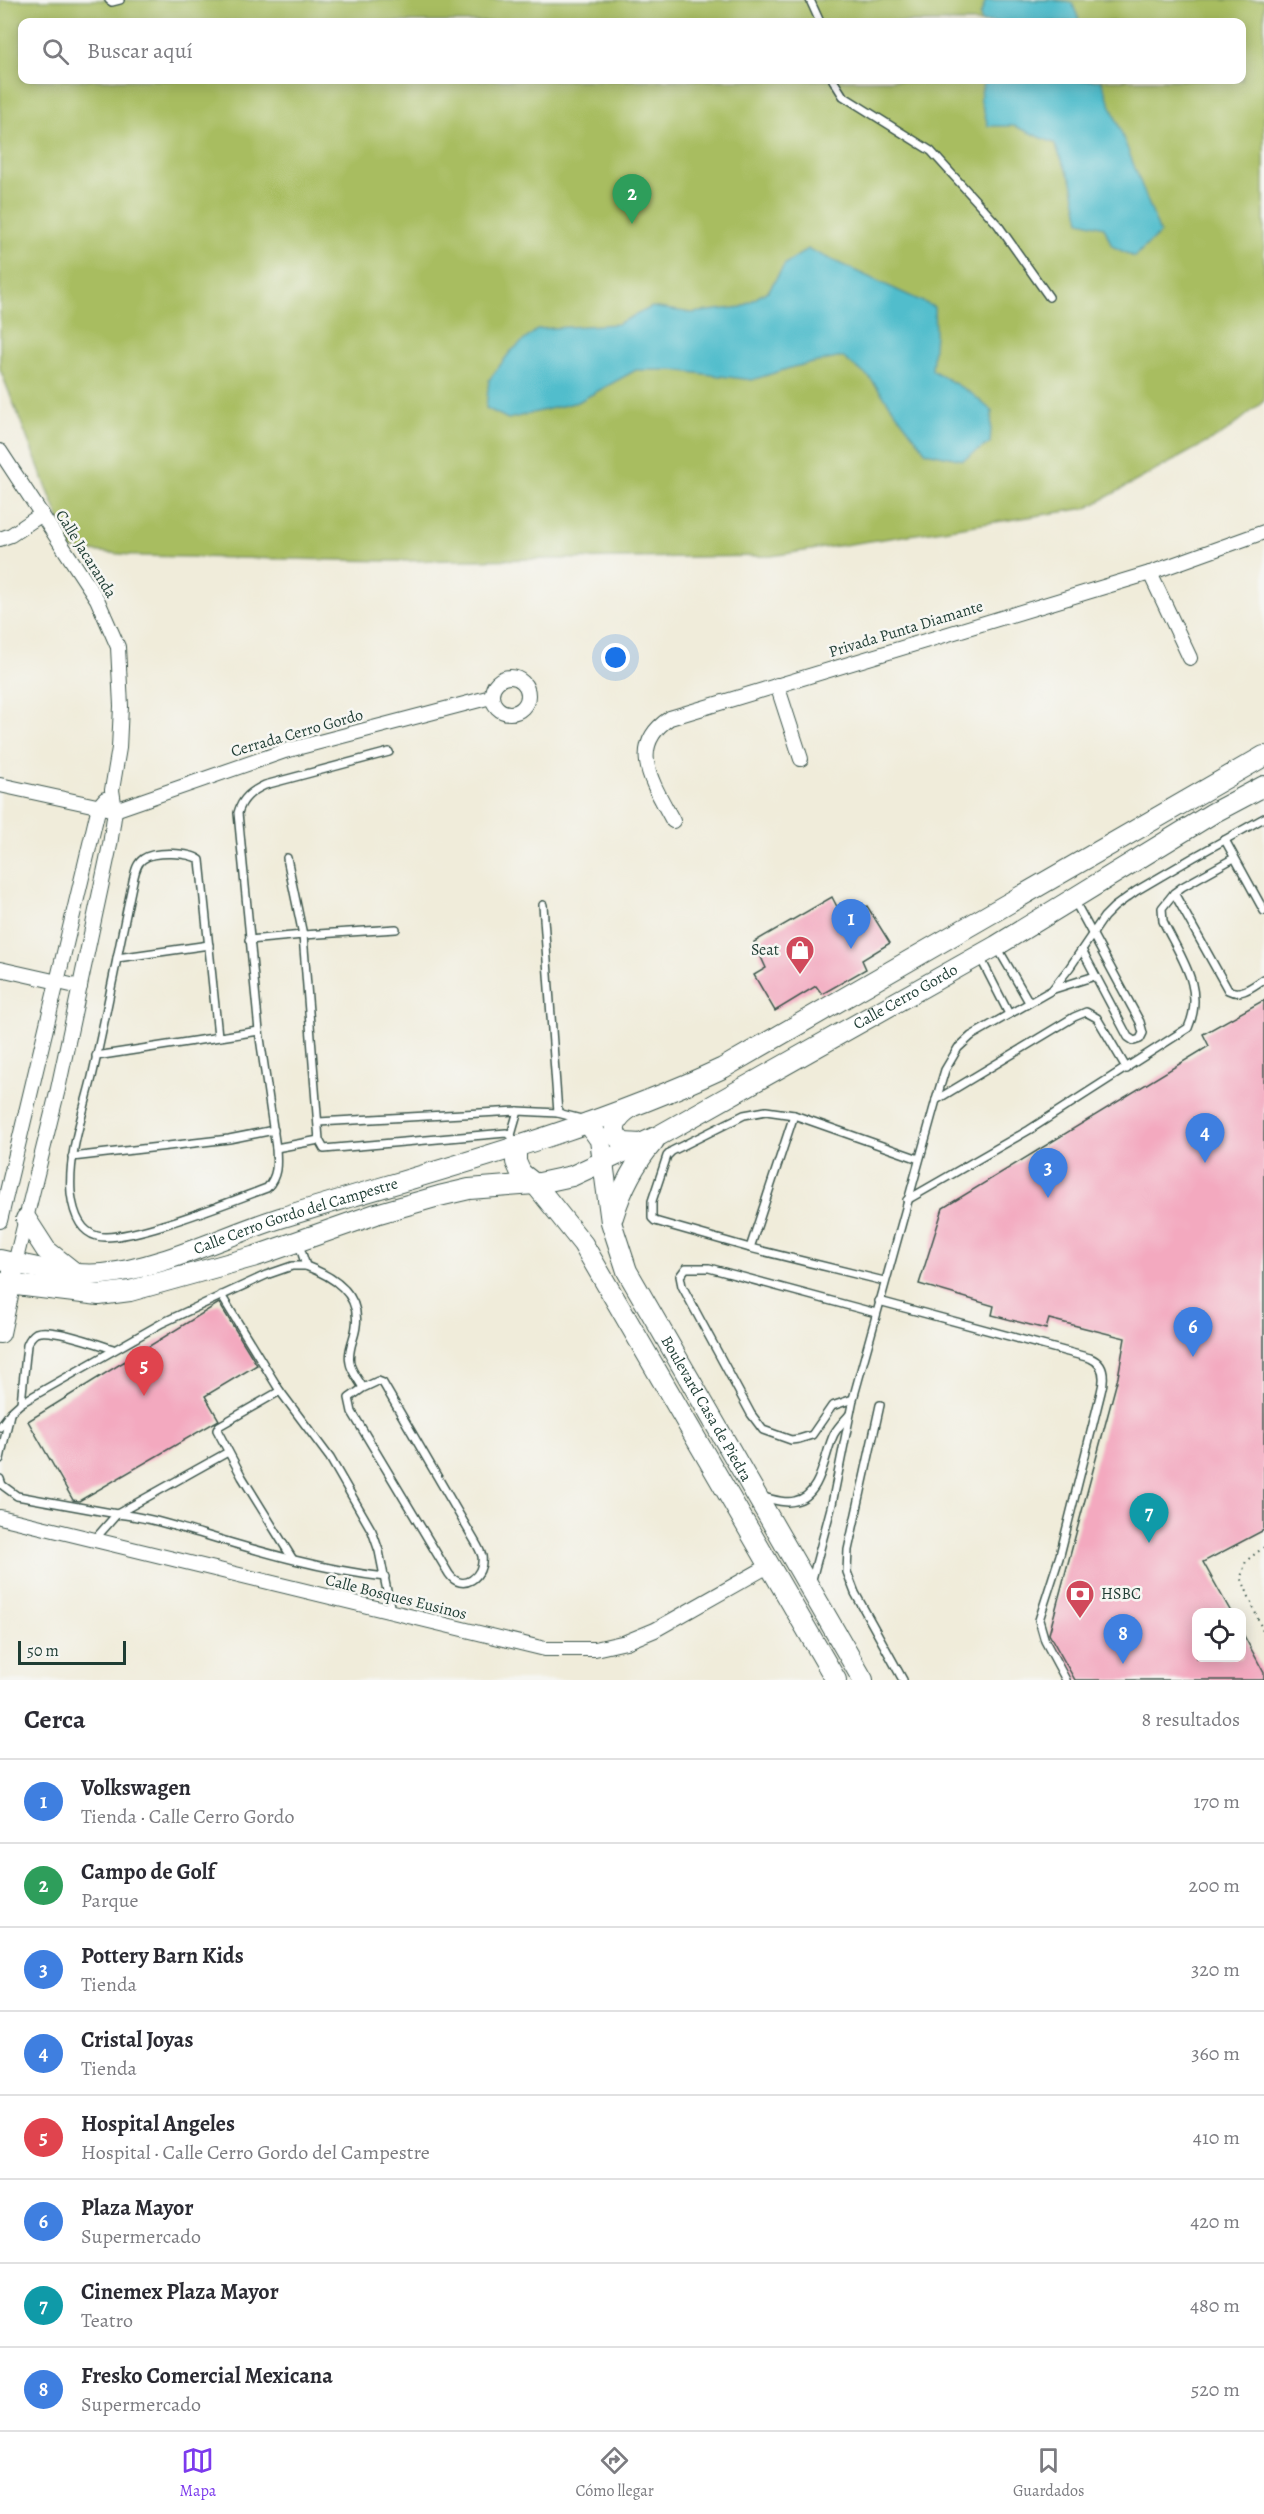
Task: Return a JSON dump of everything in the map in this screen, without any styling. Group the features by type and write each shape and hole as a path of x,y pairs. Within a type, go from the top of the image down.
{"main road":[{"name":"Calle Cerro Gordo","path":"588,1123 630,1108 723,1068 1264,756"},
{"name":"Calle Cerro Gordo","path":"535,1184 572,1176 660,1135 1074,900 1214,813 1264,786"},
{"path":"630,1108 615,1121 616,1136 624,1143 641,1144"},
{"name":"Calle Cerro Gordo del Campestre","path":"7,1262 46,1271 77,1274 123,1270 156,1262 514,1141 588,1123"},
{"name":"Boulevard Casa de Piedra","path":"588,1123 600,1140 611,1222 618,1248 638,1294 863,1680"},
{"path":"611,1222 632,1170 660,1135"},
{"name":"Boulevard Casa de Piedra","path":"514,1141 518,1168 535,1184 583,1244 836,1680"},
{"name":"Calle Cerro Gordo del Campestre","path":"6,1284 99,1295 130,1292 256,1256 376,1214 469,1189 535,1184"},
{"path":"26,1219 46,1250 77,1274"},
{"path":"0,1334 7,1262"}],"street":[{"name":"Calle Jacaranda","path":"0,451 97,599 118,647 122,706 120,748 112,790 115,810 100,896 26,1219 7,1262"},
{"path":"0,539 10,536 42,514"},
{"name":"Privada Punta Diamante","path":"673,821 656,790 646,761 646,748 650,737 657,726 670,718 688,710 1150,573 1264,532"},
{"path":"1150,573 1190,658"},
{"path":"777,685 801,759"},
{"name":"Cerrada Cerro Gordo","path":"115,810 285,751 491,697"},
{"path":"0,785 115,810"},
{"name":"Calle Jacaranda","path":"0,1221 99,806 112,790"},
{"path":"0,969 80,987"},
{"name":"Calle Bosques Eusinos","path":"0,1517 546,1649 595,1649 626,1642 655,1630 770,1565"}],"lane":[{"path":"109,0 112,2 120,0"},
{"path":"810,0 818,18"},
{"path":"836,84 843,96 931,151 998,225 1049,297"},
{"path":"218,1036 200,860 194,855 184,854 149,856 137,866 72,1156 71,1192 79,1224 86,1231 103,1237 140,1231 267,1188 273,1181 278,1168 259,1031 238,813 241,804 252,791 265,785 389,752"},
{"path":"1052,990 1091,934 1114,907 1129,896 1264,818"},
{"path":"1225,840 1264,911"},
{"path":"288,858 303,935 319,1140 322,1148 330,1150 497,1134 514,1141 518,1112"},
{"path":"907,1200 1029,1130 1188,1028 1194,1014 1195,991 1161,914 1165,903 1174,893 1234,858"},
{"path":"1174,893 1228,990 1242,992 1264,979"},
{"path":"1074,900 1140,1022 1143,1033 1140,1039 1134,1041 1128,1037 1082,950"},
{"path":"543,904 558,1113"},
{"path":"249,940 396,929"},
{"path":"117,957 209,945"},
{"path":"987,950 1029,1002"},
{"path":"987,950 1009,1014"},
{"path":"810,1589 832,1504 853,1399 884,1281 945,1070 958,1048 971,1036 1052,990 1095,976"},
{"path":"936,1100 1086,1012 1097,1018 1127,1069"},
{"path":"96,1056 259,1031"},
{"path":"318,1122 518,1112 558,1113 588,1123"},
{"path":"884,1281 662,1224 652,1218 651,1208 662,1165 672,1151 744,1115 766,1112 794,1115 919,1159"},
{"path":"750,1248 794,1115"},
{"path":"72,1156 229,1138 274,1130"},
{"path":"276,1148 319,1140"},
{"path":"298,1241 306,1266"},
{"path":"0,1427 21,1403 113,1349 221,1294 280,1270 306,1266 334,1278 353,1300 357,1325 349,1361 363,1388"},
{"path":"853,1399 832,1406 816,1430 806,1438 791,1440 763,1430 751,1414 682,1286 680,1276 686,1268 710,1268 876,1313"},
{"path":"221,1294 280,1390 330,1458 368,1523 376,1540 392,1613"},
{"path":"879,1301 1090,1358 1097,1361 1101,1367 1104,1383 1060,1555 1040,1620 1045,1641 1066,1680"},
{"path":"21,1403 27,1345 30,1338 37,1333 57,1334 113,1349"},
{"path":"378,1381 383,1383 482,1554 482,1566 478,1576 471,1581 453,1580 352,1412 349,1398 363,1388 378,1381"},
{"path":"280,1390 219,1426 218,1434 292,1558"},
{"path":"880,1405 848,1550 847,1572 855,1593 903,1680"},
{"path":"0,1459 11,1412"},
{"path":"755,1495 783,1502 795,1502 810,1493 833,1436 849,1415"},
{"path":"95,1539 117,1514 228,1452"},
{"path":"0,1479 2,1485 17,1496 167,1523 292,1558 352,1572 385,1576"}],"path":[{"path":"1264,1547 1246,1561 1241,1577 1264,1634"}],"green space":[{"path":"0,0 1264,0 1264,401 1226,432 1087,508 771,556 389,561 140,556 71,549 0,369"}],"water":[{"path":"986,0 1053,0 1072,3 1078,18 981,18"},
{"path":"983,84 1103,84 1160,233 1134,257 1112,246 1104,227 1080,221 1072,182 1054,143 1014,126 988,126 980,98"},
{"path":"808,249 934,307 935,333 932,370 971,393 992,411 990,443 963,460 926,452 870,378 842,357 793,367 752,380 673,370 636,370 578,402 508,419 486,408 489,380 510,352 538,329 617,324 652,307 692,313 742,307 769,290 785,264"}],"building":[{"path":"832,897 844,920 867,906 890,943 862,960 866,969 822,994 816,986 775,1011 754,975 766,968 754,942"},
{"path":"1264,1000 1264,1530 1203,1562 1229,1608 1192,1608 1192,1662 1246,1662 1246,1639 1264,1673 1264,1680 1075,1680 1049,1634 1118,1377 1125,1338 1049,1319 1046,1329 992,1315 994,1306 919,1284 943,1208 1209,1046 1203,1034"},
{"path":"219,1303 257,1365 205,1396 219,1420 79,1501 73,1500 28,1421"}],"place":[{"name":"Campo de Golf","path":"632,224"},
{"name":"Volkswagen","path":"851,949"},
{"name":"Seat","path":"800,976"},
{"name":"Cristal Joyas","path":"1205,1163"},
{"name":"Pottery Barn Kids","path":"1048,1198"},
{"name":"Plaza Mayor","path":"1193,1357"},
{"name":"Hospital Angeles","path":"144,1396"},
{"name":"Cinemex Plaza Mayor","path":"1149,1543"},
{"name":"HSBC","path":"1080,1620"},
{"name":"Fresko Comercial Mexicana","path":"1123,1664"}]}
